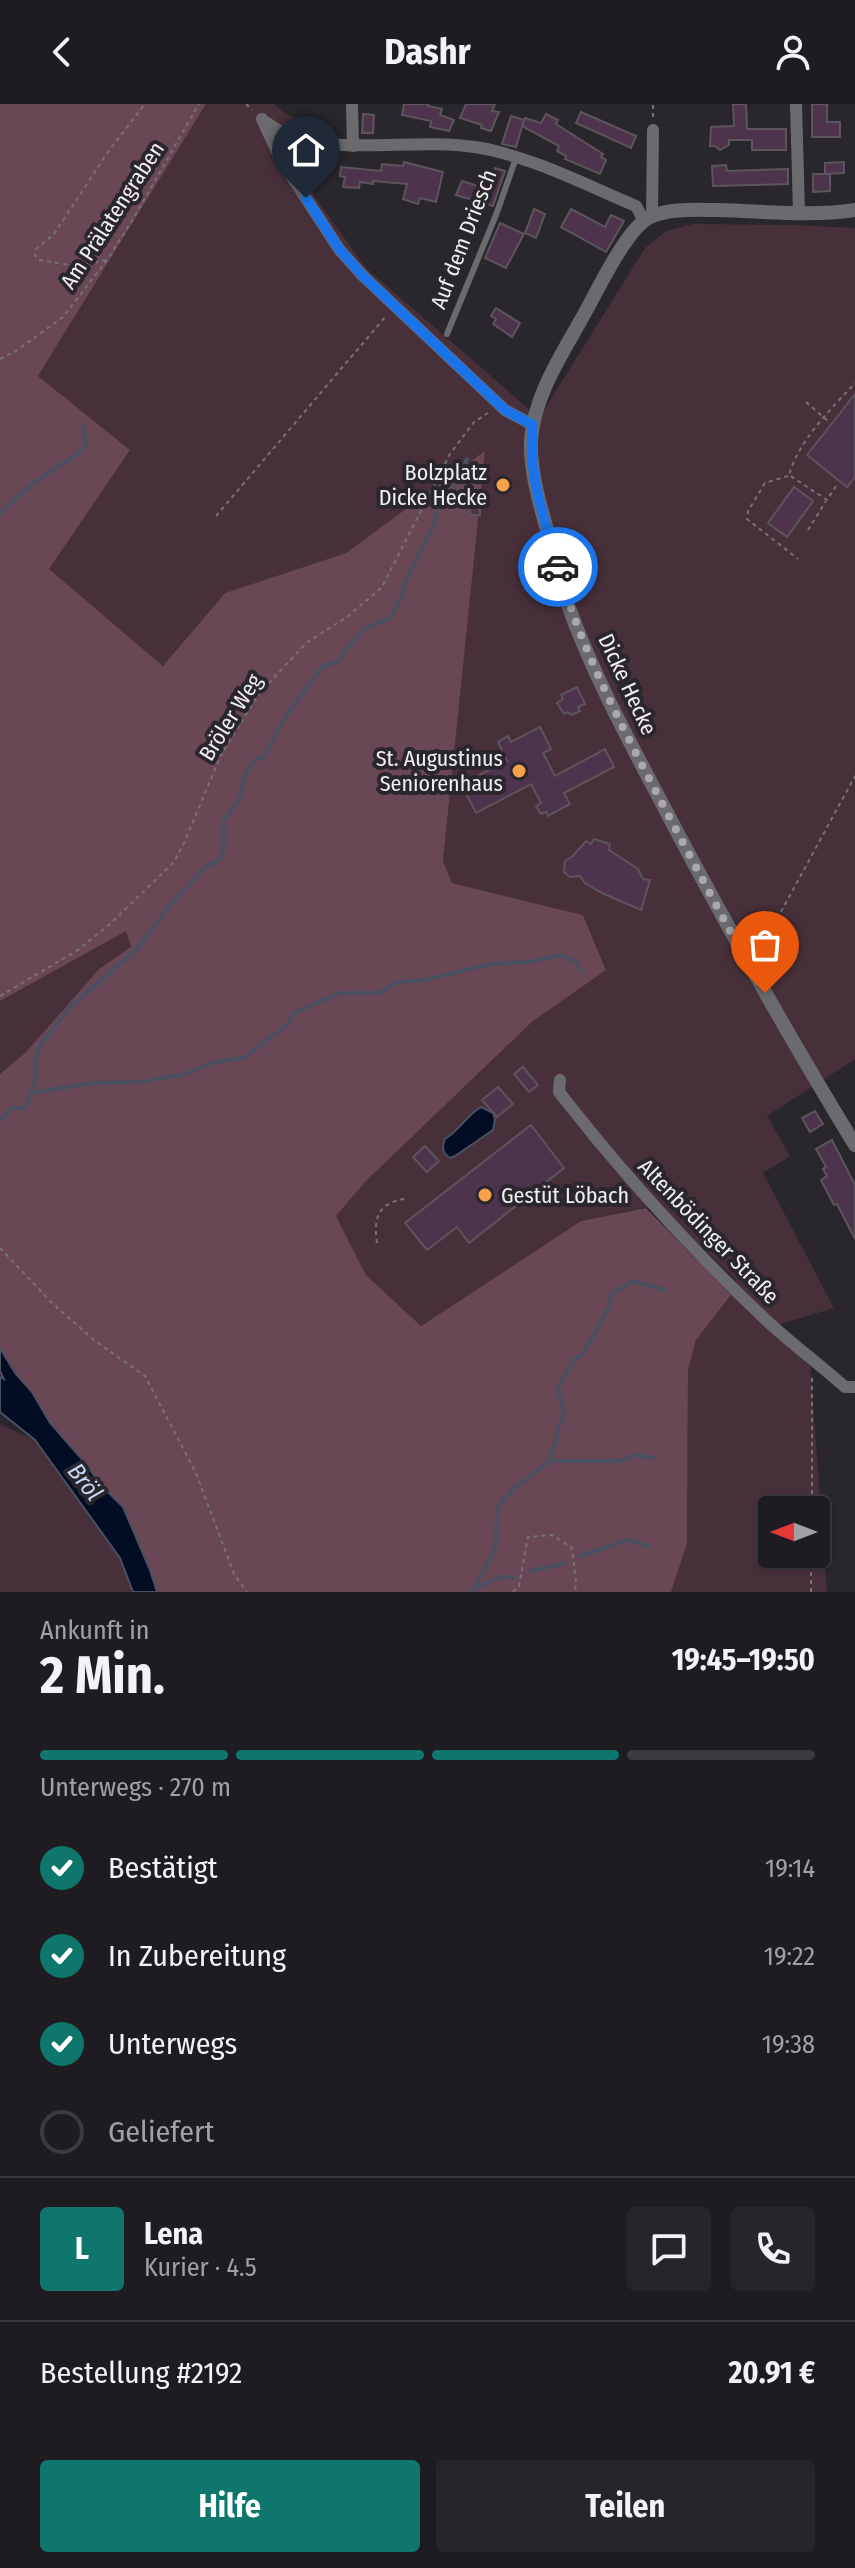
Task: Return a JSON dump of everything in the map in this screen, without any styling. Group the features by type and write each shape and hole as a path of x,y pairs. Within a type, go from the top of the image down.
{"street":[{"path":"352,104 353,146"},
{"path":"796,104 799,212"},
{"name":"Auf dem Driesch","path":"395,306 339,249 281,160 262,119 301,140 353,146 475,147 516,158 636,206 648,218"},
{"path":"653,130 648,218 668,212 696,210 855,210"},
{"name":"Dicke Hecke","path":"648,218 612,264 546,385 533,425 532,463 538,496 568,603 626,733 752,970 855,1145"},
{"path":"395,306 505,410 533,425"},
{"name":"Altenbödinger Straße","path":"560,1080 559,1092 607,1153 693,1249 768,1322 845,1387 855,1387"}],"lane":[{"name":"Auf dem Driesch","path":"447,334 516,158"}],"path":[{"path":"107,260 77,266 39,260 35,255 36,249 54,234 99,165 145,104"},
{"name":"Am Prälatengraben","path":"0,359 63,317 107,260 199,104"},
{"path":"653,104 653,130"},
{"path":"216,516 395,306"},
{"path":"789,475 793,461 824,417 855,383"},
{"path":"806,402 829,422"},
{"name":"Bröler Weg","path":"0,996 78,950 110,924 174,862 221,755 258,695 306,643 347,617 382,587 461,437 474,422 490,411 505,410"},
{"path":"789,475 827,500"},
{"path":"789,475 765,483 748,511 747,519 798,559"},
{"path":"808,530 836,486"},
{"path":"752,970 855,776"},
{"path":"377,1243 376,1226 382,1208 393,1201 408,1198"},
{"path":"0,1248 52,1303 95,1341 145,1376 196,1473 234,1574 247,1592"},
{"path":"812,1358 812,1496"},
{"path":"513,1592 519,1586 528,1537 552,1535 572,1548 575,1592"},
{"path":"811,1568 811,1592"}],"shaded area":[{"path":"0,104 206,104 38,376 130,450 49,569 163,666 225,593 346,553 485,451 443,861 452,883 583,915 606,970 533,1021 365,1182 336,1216 366,1275 421,1326 581,1221 646,1208 731,1295 696,1340 688,1370 687,1544 671,1592 157,1592 123,1507 98,1482 50,1423 0,1348 0,1074 25,1053 99,969 131,947 126,931 0,1001"},
{"path":"206,104 274,104 283,112 314,127 294,168 366,268 539,418 645,248 666,231 693,224 855,228 855,1059 767,1116 790,1156 763,1173 834,1308 771,1327 810,1362 820,1496 758,1496 758,1568 825,1568 827,1592 671,1592 687,1544 688,1370 696,1340 731,1295 736,1280 658,1205 581,1221 421,1326 366,1275 336,1216 365,1182 533,1021 606,969 583,915 452,883 443,861 484,453 346,553 225,593 163,666 48,569 130,450 38,376"},
{"path":"126,930 131,947 99,969 25,1053 0,1074 0,1001"},
{"path":"0,1424 34,1440 120,1558 133,1592 0,1592"}],"water":[{"path":"481,1107 493,1113 493,1130 450,1158 443,1150 445,1139"},
{"name":"Bröl","path":"0,1348 50,1423 98,1482 123,1507 157,1592 133,1592 120,1558 35,1440 0,1412 0,1377 4,1379 0,1371"}],"building":[{"path":"404,104 429,104 442,109 440,115 454,120 449,131 430,127 431,121 402,115"},
{"path":"466,104 495,104 492,111 499,112 491,131 460,118"},
{"path":"733,104 746,104 747,129 786,129 786,150 752,150 752,140 729,140 729,145 720,150 710,146 711,127 734,126"},
{"path":"812,104 827,104 827,122 840,122 840,137 812,137"},
{"path":"581,112 636,136 631,148 576,123"},
{"path":"363,114 374,115 373,133 362,133"},
{"path":"546,114 558,120 556,124 603,154 601,157 606,160 600,174 565,159 566,156 557,151 559,146 522,126 525,118 541,123"},
{"path":"511,116 524,120 516,147 502,144"},
{"path":"404,162 443,172 436,202 420,198 418,204 403,199 407,184 373,181 373,184 360,182 359,188 343,187 345,177 340,176 341,167 381,171 382,164 403,166"},
{"path":"844,162 844,173 825,174 825,163"},
{"path":"726,165 727,171 788,169 788,184 713,186 712,166"},
{"path":"495,168 505,171 493,206 456,195 462,181 488,189"},
{"path":"813,174 830,174 830,191 813,192"},
{"path":"534,209 545,214 536,238 525,233"},
{"path":"571,209 605,227 611,215 624,221 606,252 561,227"},
{"path":"500,223 524,234 506,268 485,258"},
{"path":"496,308 520,323 512,337 493,324 496,319 491,316"},
{"path":"855,394 855,477 847,487 807,455"},
{"path":"794,487 813,501 787,537 768,523"},
{"path":"471,502 480,502 480,515 470,515"},
{"path":"577,687 585,704 578,707 580,711 564,714 557,703 563,699 561,695"},
{"name":"St. Augustinus Seniorenhaus","path":"540,727 551,749 543,753 555,776 605,749 614,767 564,793 570,804 548,816 546,812 541,814 536,806 541,803 531,784 476,813 461,784 507,761 498,742 508,736 511,742"},
{"path":"594,839 610,844 609,850 638,869 643,879 650,880 641,910 602,893 585,883 580,876 570,877 564,872 565,861 586,841 591,844"},
{"path":"523,1067 538,1085 529,1092 514,1074"},
{"path":"498,1087 513,1104 497,1117 482,1100"},
{"path":"815,1111 823,1124 810,1132 802,1118"},
{"name":"Gestüt Löbach","path":"531,1125 564,1168 469,1243 457,1227 427,1250 405,1223"},
{"path":"832,1140 855,1185 855,1239 821,1180 827,1176 823,1169 826,1167 816,1149"},
{"path":"425,1146 439,1161 427,1172 413,1157"}],"waterway":[{"path":"0,514 32,484 86,445 83,426"},
{"path":"0,1119 11,1108 24,1108 28,1103 37,1073 38,1048 71,1006 137,949 171,904 206,867 220,859 224,848 224,820 239,800 244,778 252,763 264,757 284,719 322,667 339,661 364,629 390,618 434,524 437,510 447,500 467,459"},
{"path":"31,1093 92,1083 139,1082 186,1074 214,1062 243,1058 288,1024 294,1013 339,993 379,993 398,982 424,980 491,964 528,962 562,955 576,962 582,971"},
{"path":"472,1592 496,1547 497,1508 511,1491 549,1461 557,1428 564,1416 558,1388 574,1359 582,1355 594,1335 610,1305 611,1294 633,1281 665,1290"},
{"path":"549,1461 620,1461 634,1455 653,1458"},
{"path":"580,1556 627,1540 649,1546"},
{"path":"531,1571 565,1563"},
{"path":"475,1588 501,1577 513,1577"}],"way so far":[{"path":"558,567 581,635 626,733 765,993"}],"place":[{"name":"Bolzplatz Dicke Hecke","path":"503,485"},
{"name":"St. Augustinus Seniorenhaus","path":"519,771"},
{"name":"Gestüt Löbach","path":"485,1195"}],"route":[{"path":"306,198 339,249 363,276 505,410 533,425 532,463 558,567"}]}
